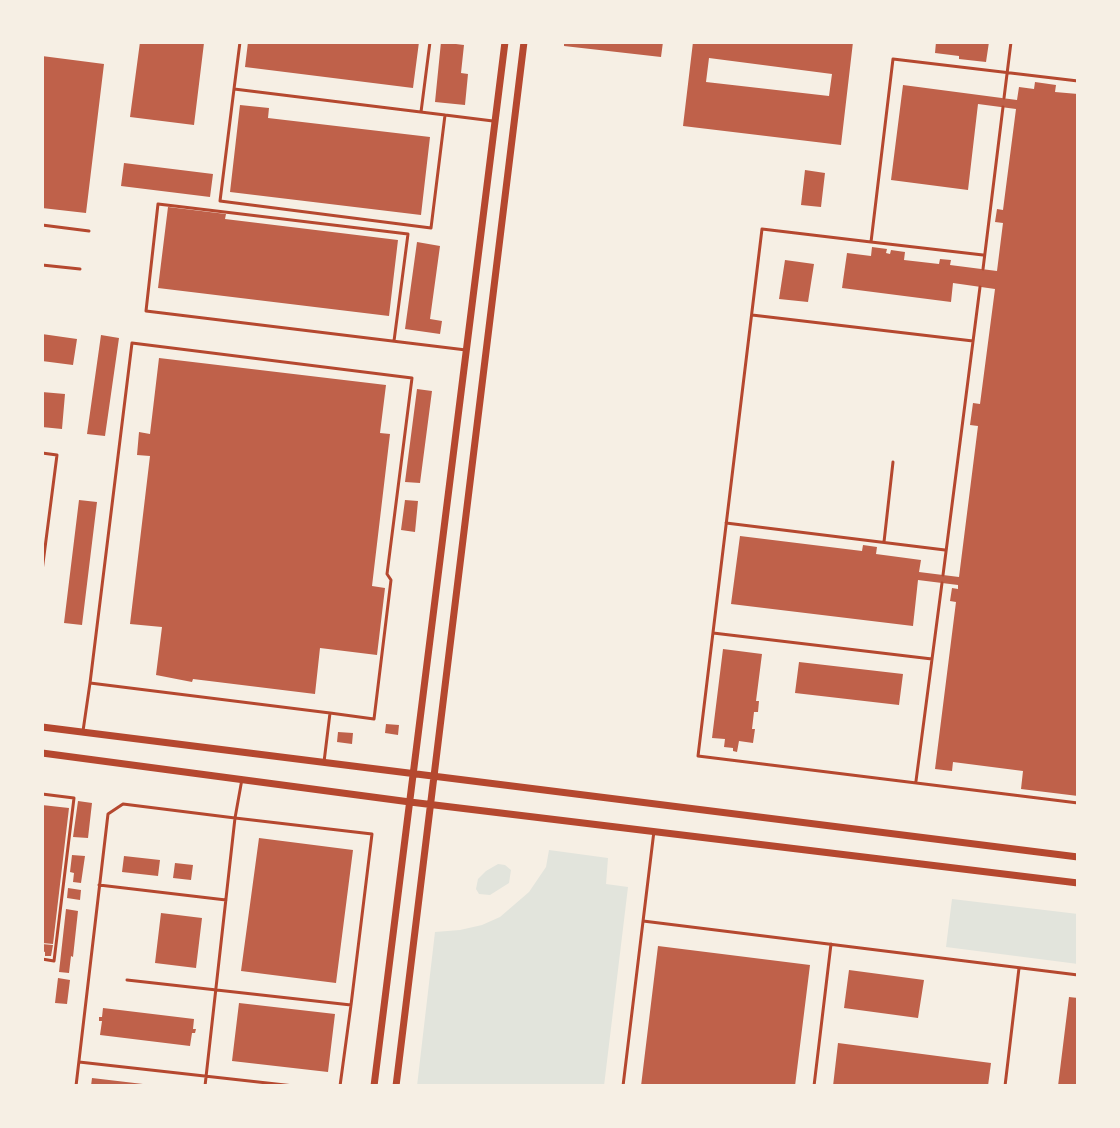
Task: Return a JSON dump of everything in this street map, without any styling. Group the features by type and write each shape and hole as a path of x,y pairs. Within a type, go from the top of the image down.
{"main road":[{"path":"374,1086 505,42"},
{"path":"396,1086 524,42"},
{"path":"42,727 1078,857"},
{"path":"42,753 410,802 1078,883"}],"lane":[{"path":"240,42 220,201 431,228 445,115"},
{"path":"421,112 430,42"},
{"path":"1004,98 1011,42"},
{"path":"871,242 893,59 1078,81"},
{"path":"234,89 495,122"},
{"path":"983,269 1003,107"},
{"path":"394,341 408,234 158,204 146,311 466,350"},
{"path":"42,225 89,231"},
{"path":"984,255 762,229 698,756 1078,803"},
{"path":"42,265 80,269"},
{"path":"943,575 980,287"},
{"path":"752,315 973,341"},
{"path":"83,732 132,343 412,378 387,574 391,580 374,719 90,683"},
{"path":"42,453 57,455 42,571"},
{"path":"884,542 893,462"},
{"path":"726,523 946,550"},
{"path":"916,783 942,583"},
{"path":"713,633 932,659"},
{"path":"324,762 330,713"},
{"path":"205,1086 242,779"},
{"path":"42,794 74,798 54,961 42,959"},
{"path":"76,1086 108,814 123,804 372,834 340,1086"},
{"path":"623,1086 654,831"},
{"path":"99,885 226,900"},
{"path":"643,921 1078,975"},
{"path":"814,1086 831,944"},
{"path":"1005,1086 1019,968"},
{"path":"127,980 351,1005"},
{"path":"79,1062 294,1086"}],"shaded area":[{"path":"549,850 608,858 606,884 628,887 604,1086 417,1086 435,932 482,925 500,917 529,892 546,867"},
{"path":"498,864 511,870 509,883 490,895 479,894 476,889 478,879"},
{"path":"952,899 1078,914 1078,964 946,947"}],"building":[{"path":"140,42 204,43 194,125 130,117"},
{"path":"248,42 419,42 413,88 245,67"},
{"path":"441,42 464,45 461,73 468,74 465,105 435,102"},
{"path":"564,42 663,42 661,57 564,46"},
{"path":"693,42 853,42 841,145 683,126","holes":["709,58 832,74 829,96 706,82"]},
{"path":"936,42 989,42 986,62 935,53"},
{"path":"42,56 104,64 86,213 42,208"},
{"path":"1035,82 1056,85 1055,92 1078,94 1078,796 1021,789 1023,771 953,762 952,771 935,769 956,602 950,601 952,588 958,589 958,585 918,580 913,626 731,604 740,536 862,551 863,545 877,547 876,554 921,560 919,572 959,577 978,426 970,425 973,403 980,404 995,289 953,283 951,302 842,288 847,253 871,256 872,247 887,249 886,253 890,254 891,250 905,252 904,260 939,264 940,259 951,260 950,265 997,271 1003,223 995,222 997,209 1003,210 1016,109 978,104 968,190 891,180 903,85 1017,100 1019,87 1034,89"},
{"path":"240,105 269,108 268,118 430,137 421,215 230,192"},
{"path":"124,163 213,174 210,197 121,186"},
{"path":"805,170 825,173 821,207 801,205"},
{"path":"168,207 226,214 225,219 398,240 389,316 158,288"},
{"path":"417,242 440,246 430,319 442,321 440,334 405,329"},
{"path":"785,260 814,264 808,302 779,299"},
{"path":"42,334 77,339 73,365 42,361"},
{"path":"101,335 119,338 105,436 87,434"},
{"path":"159,358 386,385 380,433 390,434 372,586 385,588 377,655 320,648 315,694 193,679 192,682 156,675 162,627 130,624 150,456 137,455 139,432 150,434"},
{"path":"417,389 432,391 420,483 405,482"},
{"path":"42,392 65,394 62,429 42,427"},
{"path":"79,500 97,502 82,625 64,623"},
{"path":"405,500 418,501 415,532 401,530"},
{"path":"723,649 762,654 756,701 759,701 758,712 754,712 752,729 755,729 753,743 739,741 737,752 724,747 725,739 712,738"},
{"path":"799,662 903,674 899,705 795,693"},
{"path":"386,724 399,725 398,735 385,733"},
{"path":"338,732 353,733 352,744 337,742"},
{"path":"78,801 92,803 88,838 73,837"},
{"path":"42,805 69,808 53,944 42,943"},
{"path":"259,838 353,850 336,983 241,971"},
{"path":"72,855 85,856 81,883 73,882 74,873 70,872"},
{"path":"124,856 160,860 158,876 122,872"},
{"path":"175,863 193,865 191,880 173,878"},
{"path":"68,888 81,890 80,900 67,898"},
{"path":"66,909 78,911 69,973 59,972"},
{"path":"161,913 202,918 196,968 155,963"},
{"path":"42,944 53,945 51,956 45,956"},
{"path":"658,946 810,965 795,1086 641,1086"},
{"path":"849,970 924,980 918,1018 844,1008"},
{"path":"58,978 70,980 67,1004 55,1003"},
{"path":"1069,997 1078,998 1078,1086 1058,1086"},
{"path":"239,1003 335,1014 328,1072 232,1061"},
{"path":"103,1008 194,1019 193,1029 196,1029 192,1033 190,1046 100,1035 102,1021 99,1017 102,1017"},
{"path":"838,1043 991,1063 988,1086 833,1086"},
{"path":"92,1078 143,1084 143,1086 91,1086"}]}
